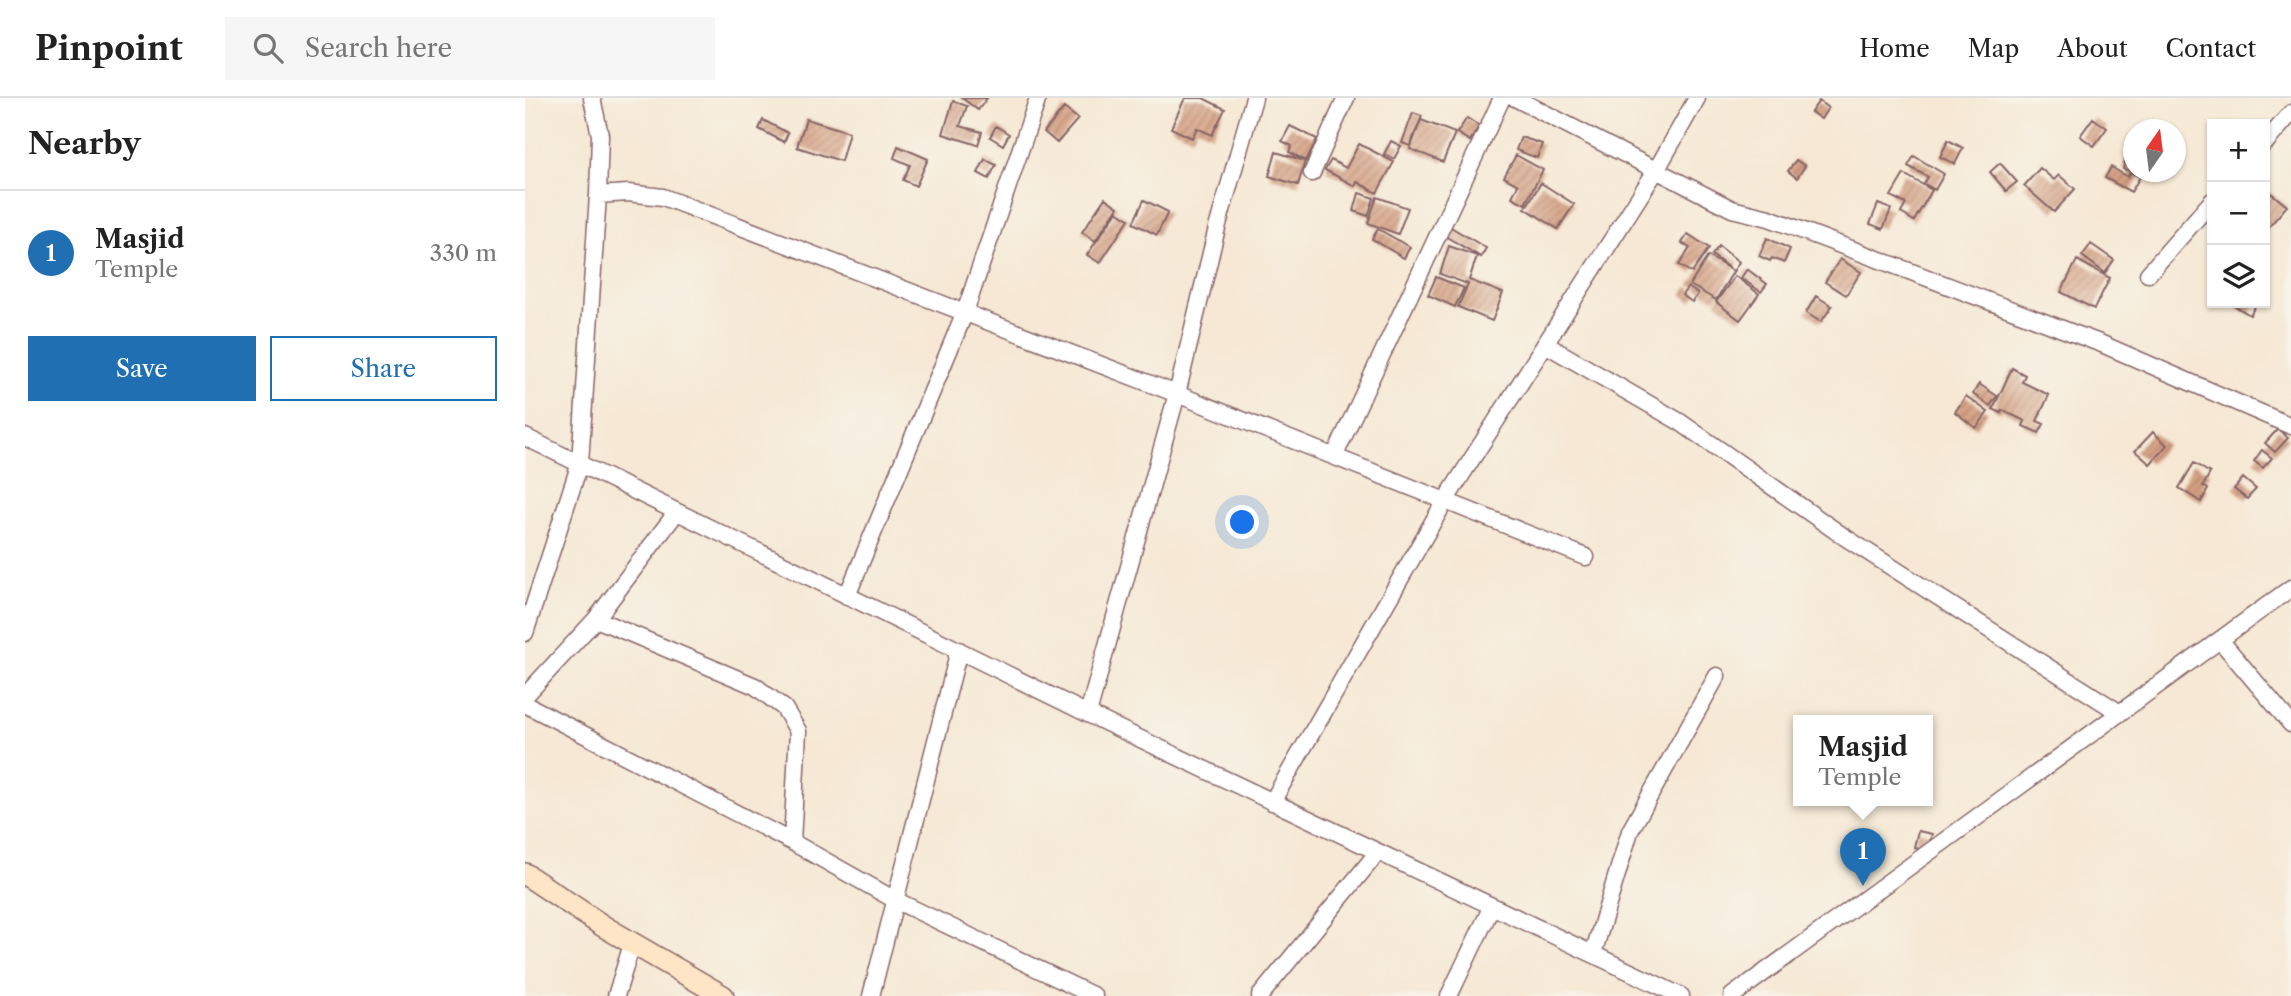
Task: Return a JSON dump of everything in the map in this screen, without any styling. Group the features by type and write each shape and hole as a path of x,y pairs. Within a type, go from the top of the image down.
{"street":[{"path":"525,632 580,463 600,135 592,98"},
{"path":"847,596 965,312 1038,98"},
{"path":"1088,714 1177,394 1217,228 1254,98"},
{"path":"1312,173 1346,98"},
{"path":"1334,457 1501,98"},
{"path":"1515,98 1732,209 1769,218 2102,344 2291,426"},
{"path":"1272,802 1445,501 1657,169 1697,98"},
{"path":"2270,137 2291,113"},
{"path":"598,195 628,192 663,197 1177,394 1586,557"},
{"path":"2148,274 2207,207"},
{"path":"1545,344 1680,422 1843,536 2120,713"},
{"path":"525,438 1088,714 1681,996"},
{"path":"525,696 596,620 676,513"},
{"path":"1731,996 2291,589"},
{"path":"596,620 755,686 784,708 798,731 792,842"},
{"path":"2220,640 2291,724"},
{"path":"871,996 959,650"},
{"path":"1593,954 1630,831 1717,676"},
{"path":"525,704 792,842 895,900 1094,996"},
{"path":"1260,996 1378,852"},
{"path":"525,874 632,944 723,996"},
{"path":"1449,996 1492,906"},
{"path":"616,996 632,944"}],"building":[{"path":"962,98 987,98 978,110"},
{"path":"1185,98 1203,98 1225,109 1212,135 1197,128 1192,138 1171,128"},
{"path":"953,101 967,106 960,126 982,132 978,145 943,134"},
{"path":"1819,101 1828,108 1821,119 1811,112"},
{"path":"1064,108 1078,119 1057,143 1044,132"},
{"path":"1413,113 1422,116 1410,146 1402,143"},
{"path":"1467,118 1479,126 1470,141 1457,133"},
{"path":"2093,118 2107,128 2094,146 2080,136"},
{"path":"806,119 849,132 841,161 797,147"},
{"path":"763,120 788,133 784,142 759,129"},
{"path":"1421,120 1455,133 1443,162 1410,149"},
{"path":"996,126 1009,134 1003,145 990,137"},
{"path":"1290,126 1317,139 1306,161 1289,152 1292,146 1282,141"},
{"path":"1521,137 1542,144 1537,158 1516,150"},
{"path":"1948,140 1963,148 1955,164 1940,157"},
{"path":"1391,141 1401,146 1394,159 1384,154"},
{"path":"1359,144 1394,162 1377,193 1357,182 1355,186 1325,170 1331,160 1346,168"},
{"path":"898,146 928,159 916,186 903,180 910,165 894,158"},
{"path":"1276,152 1305,161 1298,185 1269,176"},
{"path":"1516,155 1543,170 1525,204 1512,197 1518,185 1504,177"},
{"path":"1914,156 1944,174 1935,190 1924,184 1928,177 1908,166"},
{"path":"985,159 996,165 989,179 978,173"},
{"path":"1796,160 1805,166 1797,178 1788,171"},
{"path":"2000,163 2017,182 2006,191 1990,172"},
{"path":"2111,167 2123,174 2123,182 2137,182 2131,192 2105,178"},
{"path":"2040,168 2054,180 2059,175 2075,189 2054,212 2024,186"},
{"path":"1904,174 1932,190 1914,221 1901,213 1906,204 1891,196"},
{"path":"1541,183 1574,204 1558,229 1525,208"},
{"path":"2270,192 2287,206 2270,226"},
{"path":"1359,193 1374,198 1368,216 1354,211"},
{"path":"1377,197 1408,208 1398,234 1368,223"},
{"path":"1105,198 1118,207 1095,241 1082,232"},
{"path":"1144,200 1168,212 1157,235 1133,223"},
{"path":"1878,204 1891,209 1883,229 1870,224"},
{"path":"1117,211 1129,219 1100,263 1087,255"},
{"path":"1444,223 1486,248 1481,257 1438,232"},
{"path":"1378,229 1410,247 1404,258 1372,239"},
{"path":"1688,234 1709,248 1692,273 1679,265 1690,248 1682,243"},
{"path":"1767,238 1790,249 1784,263 1759,256"},
{"path":"2091,244 2114,260 2105,273 2082,256"},
{"path":"1449,246 1477,256 1469,280 1503,293 1492,321 1458,307 1468,284 1440,274"},
{"path":"1719,246 1739,262 1716,300 1690,285 1708,256 1733,271 1712,255"},
{"path":"1840,259 1861,272 1846,295 1825,282"},
{"path":"2077,260 2110,278 2094,309 2061,292"},
{"path":"1747,269 1767,284 1761,292 1741,278"},
{"path":"1735,276 1759,294 1740,320 1716,302"},
{"path":"1436,277 1464,288 1455,307 1428,295"},
{"path":"1688,287 1698,294 1692,302 1682,295"},
{"path":"1816,296 1832,306 1821,322 1806,313"},
{"path":"2238,308 2254,308 2250,315"},
{"path":"2012,368 2025,375 2022,382 2049,395 2037,421 2044,424 2039,433 2023,426 2025,421 2002,410 2001,413 1993,409"},
{"path":"1979,384 1997,396 1990,406 1973,394"},
{"path":"1966,396 1988,412 1976,428 1955,412"},
{"path":"2278,429 2288,438 2275,452 2265,443"},
{"path":"2153,432 2167,445 2150,464 2135,451"},
{"path":"2262,450 2272,458 2263,468 2254,461"},
{"path":"2194,463 2210,473 2203,486 2208,489 2201,502 2179,488"},
{"path":"2243,478 2256,489 2247,499 2234,489"},
{"path":"1918,831 1932,834 1927,851 1914,847"}],"place":[{"name":"Masjid","path":"1863,886"}]}
